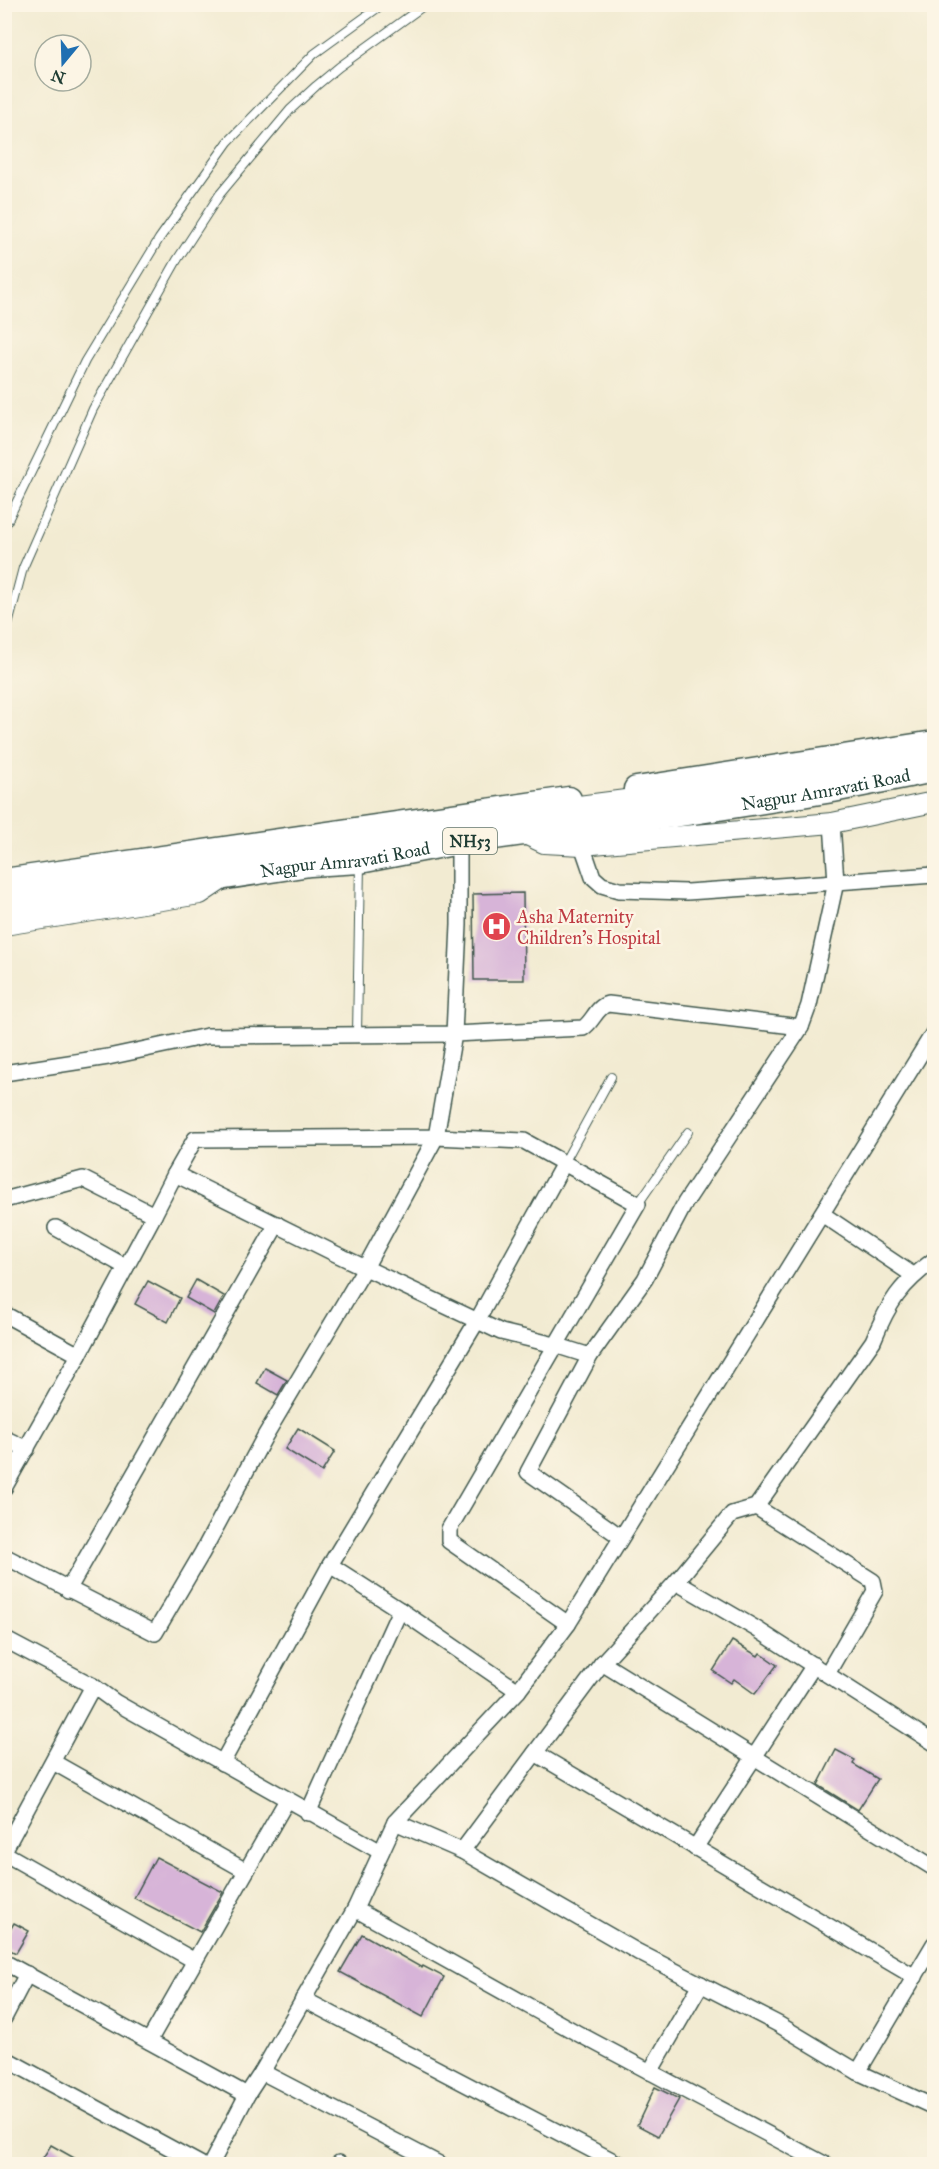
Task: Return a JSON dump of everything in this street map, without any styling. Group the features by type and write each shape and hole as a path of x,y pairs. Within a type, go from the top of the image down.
{"highway":[{"path":"4,893 107,881 308,849 358,846 579,808 728,790 934,757"}],"main road":[{"name":"Nagpur Amravati Road","path":"4,881 723,777 934,743"},
{"name":"Nagpur Amravati Road","path":"4,911 310,864 360,861 459,842 674,815 833,790 934,770"}],"street":[{"path":"523,834 544,843 582,845 832,823 934,802"},
{"path":"621,1537 528,1472 590,1356 645,1279 685,1203 801,1027 809,1005 836,882 832,823"},
{"path":"4,1556 155,1633 202,1553 265,1436 365,1268 436,1137 454,1034 459,925 459,842"},
{"path":"582,845 594,877 602,885 619,890 687,892 934,875"},
{"path":"4,925 200,894 224,878"},
{"path":"4,1072 108,1057 207,1035 454,1034 583,1028 602,1006 608,1004 801,1027"},
{"path":"211,2164 247,2095 354,1909 395,1822 518,1691 568,1624 934,1032"},
{"path":"4,1488 79,1355 195,1138 436,1137 524,1141 638,1204 447,1535 448,1541 568,1624"},
{"path":"222,1763 330,1565 477,1321 564,1163"},
{"path":"175,1174 501,1332 590,1356"},
{"path":"4,1200 82,1179 154,1215"},
{"path":"822,1214 913,1275"},
{"path":"68,1590 277,1224"},
{"path":"57,1228 126,1267"},
{"path":"462,1851 602,1663 676,1582 732,1514 756,1507 873,1341 896,1294 913,1275 934,1260"},
{"path":"4,1314 79,1355"},
{"path":"4,1438 27,1449"},
{"path":"756,1507 873,1581 876,1586 827,1674"},
{"path":"330,1565 518,1691"},
{"path":"676,1582 755,1628 934,1743"},
{"path":"308,1813 400,1610"},
{"path":"4,1639 93,1686 115,1702 308,1813 381,1852"},
{"path":"602,1663 934,1868"},
{"path":"695,1848 814,1665"},
{"path":"93,1686 4,1852 195,1961"},
{"path":"535,1753 915,1977"},
{"path":"53,1762 246,1871"},
{"path":"149,2041 287,1800"},
{"path":"395,1822 462,1851 638,1952 778,2024 858,2072 934,2108"},
{"path":"354,1909 650,2073 824,2164"},
{"path":"858,2072 934,1944"},
{"path":"4,1962 247,2095"},
{"path":"4,2018 27,1974"},
{"path":"650,2073 700,1984"},
{"path":"303,2000 594,2159 619,2164"},
{"path":"4,2058 200,2164"},
{"path":"262,2072 439,2164"}],"lane":[{"path":"4,528 85,361 159,239 228,141 314,54 383,4"},
{"path":"4,640 7,616 23,568 93,409 177,260 220,194 290,110 316,86 339,66 426,4"},
{"path":"357,1034 360,861"},
{"path":"564,1163 611,1077"},
{"path":"638,1204 688,1132"}],"building":[{"path":"523,893 524,980 474,980 473,894"},
{"path":"196,1280 224,1296 214,1314 186,1298"},
{"path":"148,1281 180,1298 168,1322 135,1304"},
{"path":"265,1368 287,1380 278,1395 257,1383"},
{"path":"298,1428 335,1451 322,1472 285,1449"},
{"path":"732,1641 758,1656 760,1653 777,1665 755,1694 734,1679 731,1683 713,1671"},
{"path":"836,1750 855,1760 853,1764 878,1779 858,1810 818,1785"},
{"path":"156,1857 223,1892 200,1932 134,1898"},
{"path":"14,1923 29,1931 16,1953 4,1947 4,1940"},
{"path":"362,1934 422,1968 423,1966 444,1977 423,2017 340,1972"},
{"path":"655,2087 679,2099 658,2136 637,2125"},
{"path":"51,2145 85,2164 39,2164"}],"place":[{"name":"Asha Maternity Children's Hospital","path":"496,927"}]}
